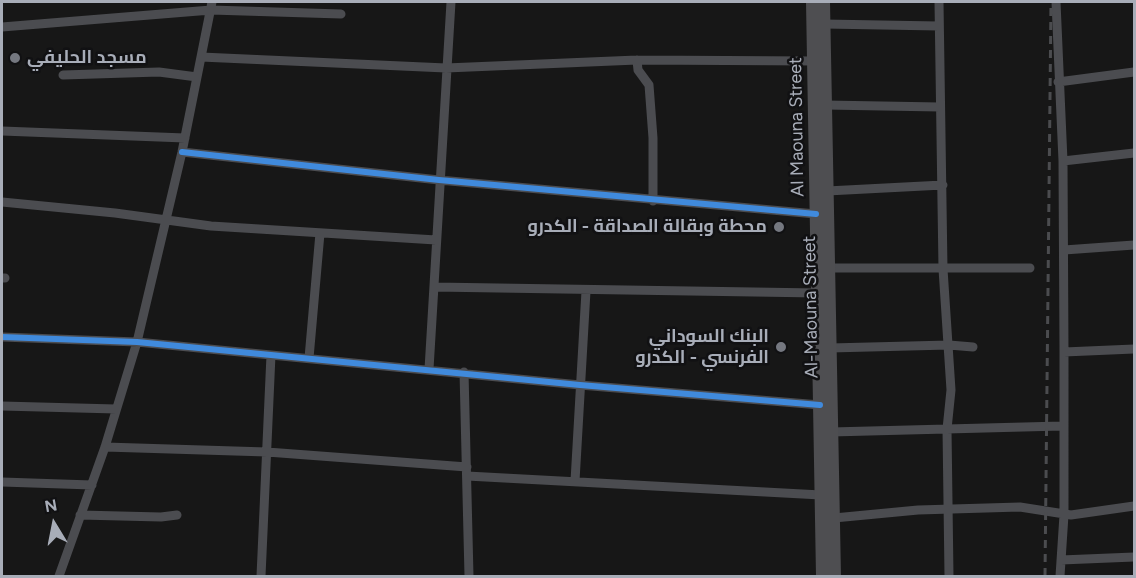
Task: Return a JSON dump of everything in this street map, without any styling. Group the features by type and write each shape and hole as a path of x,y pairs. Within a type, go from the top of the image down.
{"highway":[{"name":"Al Maouna Street","path":"813,2 813,61 820,144 816,214 823,576"},
{"name":"Al-Maouna Street","path":"823,2 825,105 820,144 827,191 834,576"}],"street":[{"path":"429,369 451,2"},
{"path":"939,2 944,269 951,390 947,429 949,576"},
{"path":"1056,2 1063,161 1064,250 1062,426 1064,515 1060,576"},
{"path":"59,576 105,447 137,342 182,152 212,6"},
{"path":"2,27 212,6 341,14"},
{"path":"824,24 939,26"},
{"path":"201,57 446,68 637,60 813,61"},
{"path":"637,60 638,70 647,79 649,85 653,138 653,201"},
{"path":"63,75 159,72 197,77"},
{"path":"1058,82 1134,72"},
{"path":"825,105 940,106"},
{"path":"2,131 185,138"},
{"path":"182,152 653,201 816,214"},
{"path":"1063,161 1134,153"},
{"path":"827,191 943,184"},
{"path":"2,202 167,219 211,226 436,240"},
{"path":"309,358 320,233"},
{"path":"1064,250 1134,244"},
{"path":"828,268 1030,268"},
{"path":"434,287 818,293"},
{"path":"575,481 586,291"},
{"path":"2,337 137,342 580,385 820,405"},
{"path":"830,348 949,345 973,347"},
{"path":"1064,352 1134,349"},
{"path":"261,576 272,355"},
{"path":"464,372 469,576"},
{"path":"2,406 116,409"},
{"path":"831,432 1062,426"},
{"path":"105,447 267,452 575,481 821,495"},
{"path":"2,482 92,485"},
{"path":"834,518 948,508 1020,507 1064,515 1134,506"},
{"path":"80,515 161,518 177,514"},
{"path":"1061,560 1134,557"}],"railway":[{"path":"1045,576 1051,2"}],"cycle path":[{"path":"182,152 439,180 816,214"},
{"path":"2,337 137,342 580,385 820,405"}],"place":[{"name":"مسجد الحليفي","path":"15,58"},
{"name":"محطة وبقالة الصداقة - الكدرو","path":"779,227"},
{"name":"البنك السوداني الفرنسي - الكدرو","path":"781,347"}]}
